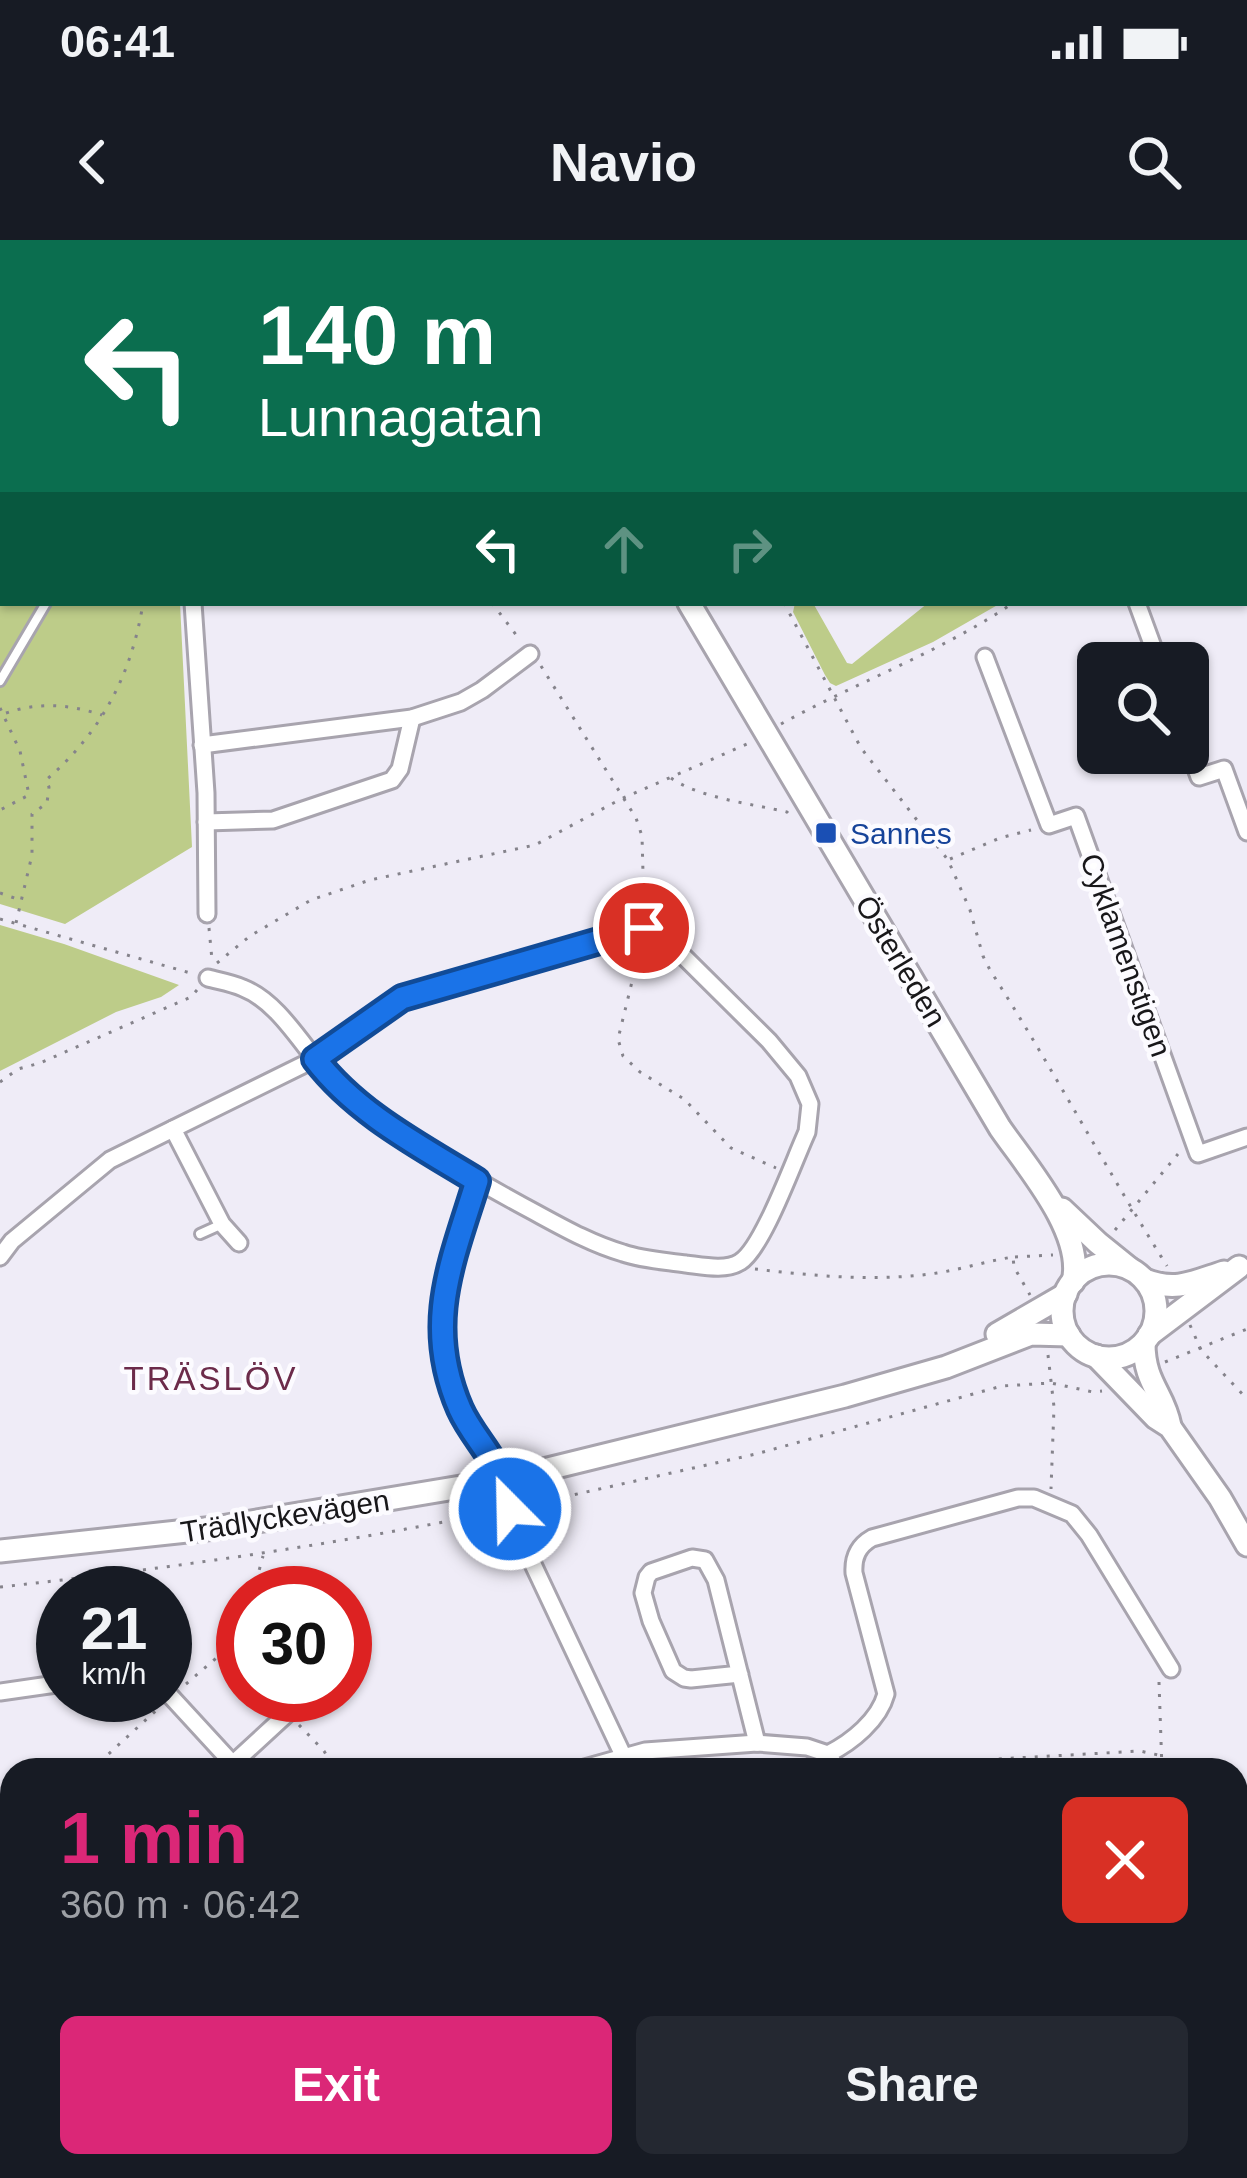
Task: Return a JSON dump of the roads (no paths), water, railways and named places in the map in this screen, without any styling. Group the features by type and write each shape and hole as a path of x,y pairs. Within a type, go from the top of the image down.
{"main road":[{"name":"Österleden","path":"690,606 1000,1128 1045,1192 1074,1254 1076,1270 1069,1288"},
{"name":"Österleden","path":"1045,1192 1138,1275"},
{"name":"Trädlyckevägen","path":"0,1551 214,1528 503,1480 845,1396 958,1363 1015,1339 1042,1323 1069,1288 1100,1265 1121,1266 1180,1298"},
{"path":"1069,1288 1063,1316 1069,1335 1086,1352 1111,1358 1125,1355 1147,1339 1180,1298 1243,1265"},
{"path":"1138,1275 1153,1295 1156,1311 1147,1339 1145,1369 1170,1427"},
{"name":"Trädlyckevägen","path":"1042,1323 1069,1335"},
{"path":"1096,1356 1170,1427 1247,1545"}],"street":[{"path":"193,606 207,914"},
{"path":"1138,606 1151,642"},
{"path":"202,745 412,718 482,690 530,654"},
{"name":"Cyklamenstigen","path":"986,657 1049,825 1076,816 1198,1154 1247,1136"},
{"path":"206,822 273,820 392,781 400,770 412,718"},
{"path":"1209,774 1224,769 1247,832"},
{"path":"0,1257 12,1241 110,1160 315,1059 402,998 654,926 770,1041 804,1084 811,1118 751,1254 733,1266 707,1267 623,1254 477,1181 399,1133 349,1096 315,1059 266,1002 246,988 208,978"},
{"path":"173,1129 222,1224 239,1243"},
{"path":"477,1181 441,1310 444,1353 460,1409 503,1480 545,1594 625,1758"},
{"path":"828,1754 870,1721 886,1694 854,1573 860,1548 872,1538 1018,1498 1050,1503 1078,1521 1171,1669"},
{"path":"740,1674 691,1679 673,1671 645,1604 644,1585 651,1572 692,1558 705,1560 716,1580 758,1743"},
{"path":"0,1692 36,1687"},
{"path":"192,1722 222,1758"},
{"path":"240,1758 278,1722"},
{"path":"641,1758 667,1749 758,1743 807,1747 830,1758"}],"lane":[{"path":"0,681 44,606"},
{"path":"200,1234 222,1224"}],"place":[{"name":"Sannes","path":"826,833"}],"district":[{"name":"TRÄSLÖV","path":"211,1378"}]}
